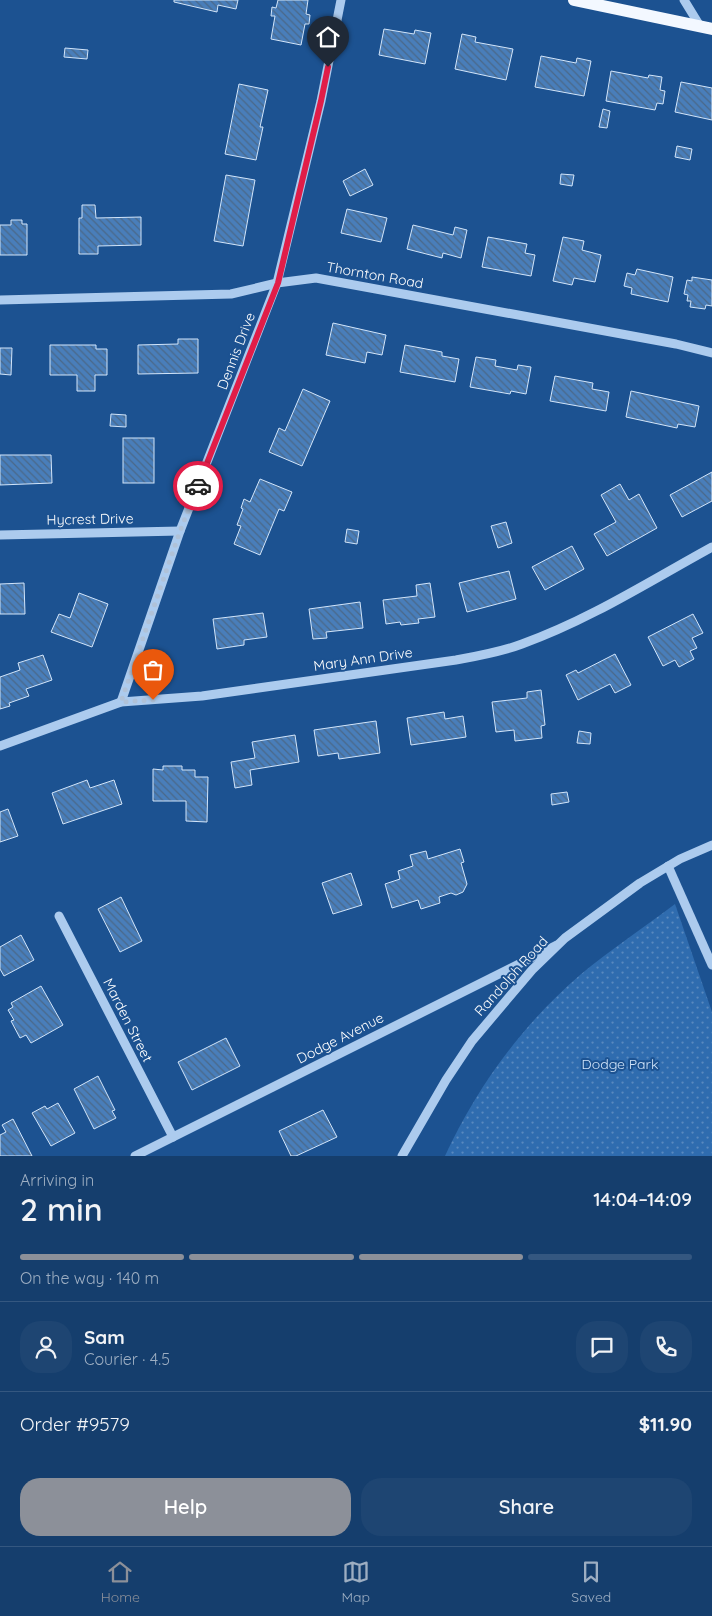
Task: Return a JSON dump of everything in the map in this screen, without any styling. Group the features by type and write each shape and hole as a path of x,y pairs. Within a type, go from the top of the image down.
{"main road":[{"path":"574,0 706,28"}],"street":[{"name":"Dennis Drive","path":"121,702 180,531 278,283 321,101 341,0"},
{"path":"684,0 706,28"},
{"name":"Thornton Road","path":"0,300 231,294 278,283 316,278 666,342 712,353"},
{"name":"Hycrest Drive","path":"0,535 180,531"},
{"name":"Mary Ann Drive","path":"0,746 121,702 202,696 491,654 545,635 585,616 712,547"},
{"name":"Randolph Road","path":"402,1156 446,1080 472,1041 532,970 557,945 640,883 680,859 712,845"},
{"path":"668,866 712,965"},
{"name":"Marden Street","path":"59,916 173,1137"},
{"name":"Dodge Avenue","path":"135,1156 557,945"}],"green space":[{"name":"Dodge Park","path":"675,904 712,1012 712,1156 445,1156 486,1082 520,1036 539,1015 580,975"}],"building":[{"path":"174,0 238,0 236,9 218,5 217,12 174,2"},
{"path":"278,0 308,0 306,14 310,15 309,24 305,24 301,45 271,39 275,16 271,16 272,7 276,8"},
{"path":"384,29 414,34 415,30 431,33 425,64 379,55"},
{"path":"462,34 476,37 475,42 513,49 506,80 455,69"},
{"path":"65,48 88,50 87,59 64,57"},
{"path":"541,56 576,63 577,58 591,61 584,96 535,87"},
{"path":"611,71 648,78 649,75 662,77 660,90 665,91 663,104 657,103 655,110 606,101"},
{"path":"681,82 712,88 712,120 675,112"},
{"path":"239,84 268,90 260,127 263,127 256,160 225,154"},
{"path":"603,109 610,111 607,128 599,127"},
{"path":"677,146 692,149 690,160 675,157"},
{"path":"365,169 373,185 350,196 343,181"},
{"path":"561,174 574,175 572,186 560,184"},
{"path":"226,175 255,180 243,246 214,241"},
{"path":"82,205 95,205 96,218 141,217 141,245 98,246 98,254 79,254 79,218 82,218"},
{"path":"347,209 387,218 381,242 341,233"},
{"path":"11,220 22,220 22,224 27,224 27,255 0,255 0,225 11,225"},
{"path":"413,225 453,235 455,227 467,230 461,258 443,253 442,258 407,249"},
{"path":"488,237 527,244 525,253 535,255 531,276 482,267"},
{"path":"563,237 584,241 582,250 601,255 595,282 574,278 572,285 553,281"},
{"path":"637,269 673,277 668,302 631,294 632,288 624,286 627,273 635,275"},
{"path":"692,277 712,280 712,306 706,305 705,309 690,307 691,301 687,301 688,295 684,294 687,280 692,281"},
{"path":"333,323 386,335 382,355 367,352 365,363 326,355"},
{"path":"178,339 198,339 198,373 138,374 138,345 178,344"},
{"path":"50,345 96,345 96,349 107,349 107,375 95,375 95,391 77,391 77,375 50,375"},
{"path":"405,345 442,352 442,356 459,359 455,382 400,372"},
{"path":"0,348 12,348 11,375 0,374"},
{"path":"476,357 496,360 495,366 517,370 518,365 531,367 526,394 511,391 510,394 470,387"},
{"path":"555,376 593,383 592,389 609,392 606,411 550,401"},
{"path":"303,389 330,401 302,466 269,452 279,428 285,431"},
{"path":"631,391 699,406 695,427 678,424 677,428 626,417"},
{"path":"111,414 126,415 126,427 110,426"},
{"path":"123,438 154,438 154,483 123,483"},
{"path":"0,455 51,455 52,483 0,485"},
{"path":"712,472 712,501 682,517 670,495"},
{"path":"260,479 292,492 284,511 279,509 260,555 234,544 241,526 237,525 243,509 241,508 244,499 250,502"},
{"path":"620,484 629,500 639,494 657,528 607,556 594,534 616,522 601,495"},
{"path":"506,522 512,543 498,548 491,526"},
{"path":"347,529 359,531 357,544 345,542"},
{"path":"572,546 584,569 545,590 532,567"},
{"path":"509,571 516,599 467,612 459,583"},
{"path":"24,583 25,614 0,614 0,584"},
{"path":"430,583 435,617 418,619 419,623 401,625 400,622 386,624 383,600 417,596 416,585"},
{"path":"79,593 108,604 92,647 51,632 59,614 70,618"},
{"path":"360,602 363,628 326,632 327,638 313,639 309,609"},
{"path":"263,613 267,637 244,640 244,645 217,649 213,619"},
{"path":"693,614 703,633 692,638 697,648 690,651 694,659 679,667 675,660 663,666 648,637"},
{"path":"615,654 631,685 615,693 610,684 578,700 566,675 576,670 578,673"},
{"path":"43,655 52,680 26,689 29,696 9,703 10,706 0,709 0,677 20,670 18,663"},
{"path":"541,690 545,725 541,726 542,738 515,741 514,730 496,732 492,702 527,698 527,692"},
{"path":"444,712 445,719 463,716 466,737 411,745 407,718"},
{"path":"376,721 380,753 339,759 338,753 318,756 314,730"},
{"path":"579,731 591,733 590,744 577,743"},
{"path":"295,735 299,762 250,770 252,785 235,788 231,762 255,758 252,742"},
{"path":"163,766 182,766 182,770 195,770 195,777 208,777 207,822 186,821 186,801 153,801 153,769 163,770"},
{"path":"87,780 90,788 114,780 122,804 63,824 52,793"},
{"path":"567,792 569,802 552,805 551,794"},
{"path":"8,809 18,836 0,842 0,812"},
{"path":"460,849 464,862 461,863 467,884 463,892 456,895 451,893 439,897 440,903 421,909 418,900 392,908 385,884 400,879 398,871 413,866 410,855 426,851 428,859"},
{"path":"351,873 362,905 333,914 322,883"},
{"path":"121,897 142,941 120,952 98,909"},
{"path":"21,935 34,960 4,976 0,969 0,947"},
{"path":"41,986 63,1025 31,1043 26,1035 20,1038 11,1021 14,1020 8,1010 13,1007 11,1003"},
{"path":"226,1038 240,1066 192,1090 178,1062"},
{"path":"98,1076 115,1110 112,1111 116,1118 94,1129 74,1089"},
{"path":"58,1103 75,1133 51,1146 32,1113 45,1106 47,1109"},
{"path":"323,1110 337,1137 296,1156 291,1156 279,1131"},
{"path":"13,1119 32,1156 0,1156 0,1135 6,1132 2,1125"}],"way so far":[{"path":"153,700 121,702 180,531 198,486"}],"route":[{"path":"198,486 278,283 328,67"}]}
